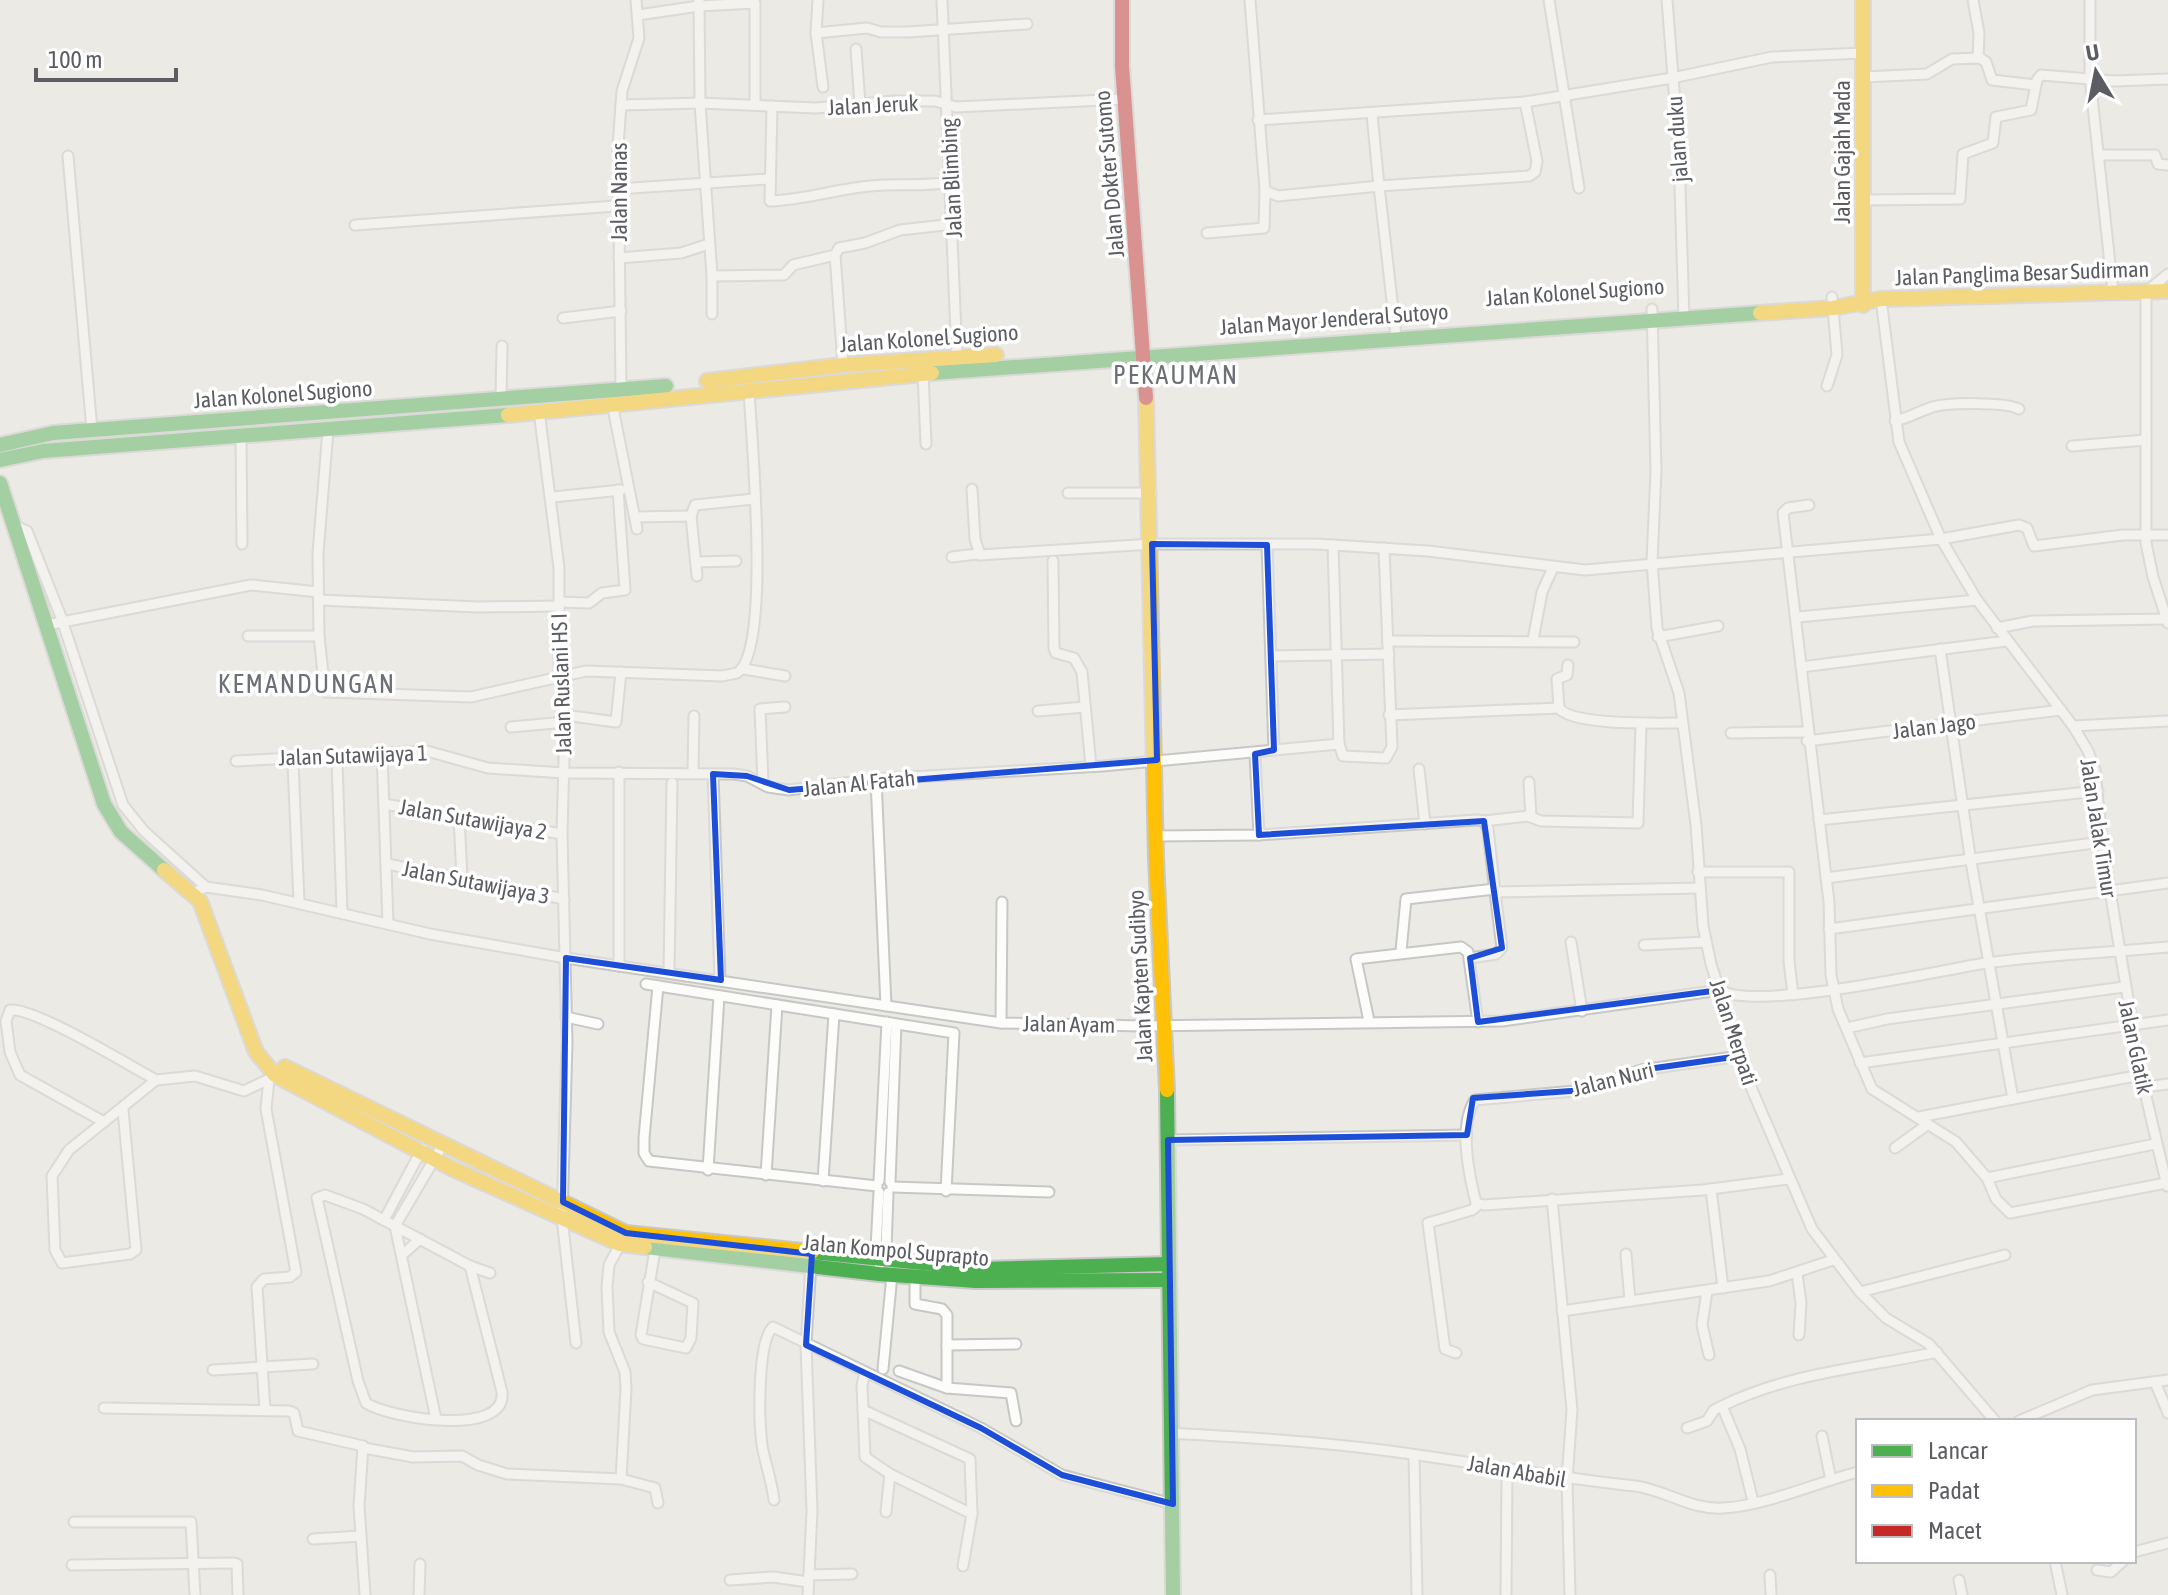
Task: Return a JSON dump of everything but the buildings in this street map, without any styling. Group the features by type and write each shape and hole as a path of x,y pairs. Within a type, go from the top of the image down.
{"main road":[{"name":"Jalan Dokter Sutomo","path":"1122,0 1125,99 1144,350"},
{"name":"Jalan Gajah Mada","path":"1863,0 1863,200 1871,300"},
{"name":"Jalan Panglima Besar Sudirman","path":"1871,300 2168,291"},
{"name":"Jalan Mayor Jenderal Sutoyo","path":"1144,350 1871,300"},
{"name":"Jalan Kolonel Sugiono","path":"0,445 45,434 621,388 843,365 1144,350"},
{"name":"Jalan Kolonel Sugiono","path":"0,460 43,451 285,434 539,411 1144,350"},
{"name":"Jalan Kapten Sudibyo","path":"1144,350 1151,493 1156,836 1166,1025 1173,1595"},
{"path":"283,416 285,434"},
{"path":"0,483 15,526 15,536 55,623 108,812 121,832 200,890 234,998 256,1052 276,1074 424,1145 442,1146 563,1202 623,1239"},
{"path":"424,1145 434,1160 562,1218 623,1239"},
{"name":"Jalan Kompol Suprapto","path":"623,1239 655,1250 883,1265 1055,1273 1169,1272"},
{"name":"Jalan Kompol Suprapto","path":"623,1239 811,1260"},
{"name":"Jalan Kompol Suprapto","path":"883,1265 915,1276 976,1281 1055,1273"}],"street":[{"name":"Jalan Nanas","path":"621,388 616,206 624,81 639,41 636,0"},
{"path":"818,0 816,33 823,87"},
{"name":"Jalan Blimbing","path":"942,0 954,224 957,357"},
{"path":"1207,233 1264,228 1265,191 1250,0"},
{"path":"1549,0 1579,188"},
{"name":"jalan duku","path":"1667,0 1684,312"},
{"path":"1973,0 1979,33 1978,58"},
{"path":"2090,0 2090,78 2113,292"},
{"path":"638,15 699,3 755,3 755,105"},
{"path":"699,3 700,103 712,314"},
{"path":"816,33 867,28 881,32 942,31 1027,24"},
{"path":"856,49 860,104"},
{"path":"1258,120 1525,102 1672,78 1772,57 1864,53"},
{"path":"1864,77 1927,74 1952,59 1978,58 1986,62 1992,80 2035,85"},
{"path":"1863,200 1960,199 1963,154 1993,143 1996,117 2031,110 2035,85 2041,75 2168,79"},
{"name":"Jalan Jeruk","path":"621,105 700,103 816,108 894,101 935,101 948,105 1125,99"},
{"path":"1265,191 1278,196 1533,175 1537,161 1525,102"},
{"path":"772,106 770,201 811,199 871,185 921,187 951,182"},
{"path":"1372,114 1396,331"},
{"path":"2098,155 2155,155 2158,164 2168,165"},
{"path":"68,156 92,430"},
{"path":"617,189 769,179"},
{"path":"355,225 616,206"},
{"path":"843,365 835,255 839,248 865,243 900,230 954,224"},
{"path":"619,258 681,253 709,244"},
{"path":"712,276 784,275 793,265 835,255"},
{"path":"1997,628 2033,621 2168,621 2153,577 2147,534 2146,292 2168,274"},
{"name":"Jalan Jalak Timur","path":"1871,300 1899,442 1941,539 1977,600 2073,726 2091,760 2120,951"},
{"path":"1827,386 1837,355 1833,302"},
{"path":"563,318 621,311"},
{"name":"Jalan Merpati","path":"1652,314 1656,471 1652,562 1658,637 1675,678 1696,825 1706,942 1740,1056 1788,1179 1812,1229 1833,1260 1886,1318 1921,1338 1937,1352 1993,1419"},
{"path":"501,398 502,346"},
{"path":"923,373 926,444"},
{"path":"744,669 758,586 749,390"},
{"path":"55,623 255,584 318,596 453,606 589,603 602,593 625,590 623,490 612,402"},
{"path":"1895,421 1921,415 1932,407 1974,405 2019,409"},
{"name":"Jalan Ruslani HS I","path":"539,411 553,497 559,674 565,718 562,834 566,1017 562,1218 576,1343"},
{"path":"328,430 318,596 325,692 471,697 559,674 621,672 722,676 744,669 785,676"},
{"path":"241,437 242,544"},
{"path":"2072,446 2146,440"},
{"path":"972,489 977,554"},
{"path":"553,497 623,490"},
{"path":"623,490 637,529"},
{"path":"1068,493 1151,493"},
{"path":"697,576 691,516 695,505 754,499"},
{"path":"1809,505 1788,508 1783,513 1798,617 1807,737 1826,878 1833,988 1872,1089 1956,1142 1987,1178 2002,1208 2017,1214 2167,1186"},
{"path":"635,517 691,516"},
{"path":"952,557 1152,544 1333,545 1585,570 1941,539 2019,525 2027,528 2034,546 2147,534 2168,535"},
{"path":"1267,545 1274,750"},
{"path":"1333,545 1339,744 1342,754 1348,758 1389,756 1392,747 1384,548"},
{"path":"696,562 736,561"},
{"path":"1053,561 1054,648 1056,653 1079,663 1091,766"},
{"path":"1533,640 1542,592 1553,568"},
{"path":"1798,617 1977,600"},
{"path":"1658,637 1718,626"},
{"path":"248,636 319,636"},
{"path":"1388,641 1574,642"},
{"path":"1801,667 2007,641"},
{"path":"1940,649 1970,856 2013,1099"},
{"path":"1271,656 1389,654"},
{"path":"1559,708 1557,679 1567,675 1568,665"},
{"path":"511,727 565,718 616,722 621,672"},
{"path":"763,783 760,709 785,707"},
{"path":"1038,711 1085,707"},
{"path":"1389,715 1559,708 1569,716 1641,724 1682,723"},
{"name":"Jalan Jago","path":"1731,733 1807,737 1953,724 2061,710"},
{"path":"693,773 694,716"},
{"path":"2073,726 2168,721"},
{"path":"1156,836 1259,835 1531,817 1541,821 1639,822 1641,724"},
{"name":"Jalan Al Fatah","path":"564,773 747,776 789,790 876,779 1255,754 1339,744"},
{"name":"Jalan Sutawijaya 1","path":"236,761 427,751 488,768 564,773"},
{"path":"382,752 388,924"},
{"path":"1255,754 1259,835"},
{"path":"337,761 342,912"},
{"path":"293,763 299,902"},
{"path":"1419,769 1425,824"},
{"path":"619,772 619,966"},
{"path":"713,776 720,976"},
{"path":"876,779 886,1006"},
{"path":"1529,782 1531,817"},
{"path":"669,973 672,783"},
{"path":"1819,820 2098,791"},
{"name":"Jalan Sutawijaya 2","path":"384,804 562,834"},
{"path":"459,817 462,879"},
{"path":"1470,958 1496,954 1502,948 1488,829 1484,821"},
{"path":"1826,878 1970,856 2102,842"},
{"name":"Jalan Sutawijaya 3","path":"387,864 564,899"},
{"path":"1698,872 1789,872 1789,961 1793,995"},
{"path":"1829,929 2168,883"},
{"path":"1401,951 1406,899 1495,891 1700,888"},
{"name":"Jalan Ayam","path":"200,890 299,902 388,924 566,958 669,973 720,976 1001,1023 1478,1022 1582,1011 1720,990"},
{"path":"1001,1023 1002,902"},
{"path":"1571,942 1582,1011"},
{"path":"1644,945 1706,942"},
{"path":"1369,1021 1354,962 1361,957 1401,951 1461,947 1466,949 1470,958 1478,1022"},
{"path":"1720,990 1736,997 1793,995 1990,963 2168,947"},
{"name":"Jalan Glatik","path":"2120,951 2131,1026 2155,1144 2164,1159 2167,1186"},
{"path":"646,984 954,1033 946,1191"},
{"path":"658,986 644,1153 649,1161 708,1170 884,1187 1049,1192"},
{"path":"1847,1028 1887,1019 2124,987"},
{"path":"708,1170 719,996"},
{"path":"766,1175 777,1005"},
{"path":"104,1122 20,1075 10,1052 6,1021 10,1010 23,1012 69,1033 156,1080 195,1076 239,1091 276,1074"},
{"path":"823,1181 834,1014"},
{"path":"566,1017 598,1024"},
{"path":"1860,1063 2168,1020"},
{"path":"883,1369 883,1265 876,1248 882,1222 892,1023"},
{"name":"Jalan Nuri","path":"1467,1135 1471,1105 1481,1097 1585,1090 1641,1070 1740,1056"},
{"path":"265,1410 257,1287 264,1279 290,1277 296,1272 266,1109 276,1074"},
{"path":"1895,1148 1923,1121 2013,1099 2141,1075"},
{"path":"123,1110 136,1250 130,1254 62,1263 55,1250 52,1176 69,1150 123,1110 156,1080"},
{"path":"2145,1087 2168,1084"},
{"path":"1168,1140 1467,1135 1478,1205"},
{"path":"1987,1178 2155,1144"},
{"path":"384,1220 424,1145"},
{"path":"436,1419 395,1226 442,1146"},
{"path":"1456,1353 1445,1349 1428,1223 1478,1205 1711,1189 1788,1179"},
{"path":"1711,1189 1723,1288"},
{"path":"470,1266 503,1397 496,1412 484,1419 436,1419 371,1406 362,1396 317,1198 325,1195 384,1220 470,1266 490,1273"},
{"path":"1552,1199 1572,1410 1567,1480 1570,1595"},
{"path":"402,1255 420,1239"},
{"path":"621,1479 625,1372 609,1332 607,1291 609,1265 623,1239"},
{"path":"648,1282 693,1303 691,1338 686,1348 642,1337 648,1282 655,1250"},
{"path":"1626,1254 1630,1301"},
{"path":"1860,1292 2005,1255"},
{"path":"808,1595 812,1511 806,1345 811,1260"},
{"path":"1562,1311 1723,1288 1797,1273 1833,1260"},
{"path":"1797,1273 1801,1303 1799,1335"},
{"path":"915,1276 915,1304 945,1310 947,1388"},
{"path":"1707,1291 1702,1325 1709,1355"},
{"path":"774,1500 762,1444 767,1334 774,1328 863,1377 981,1428 1062,1475 1173,1504"},
{"path":"947,1345 1016,1344"},
{"path":"1687,1428 1707,1421 1714,1410 1767,1386 1874,1361 1910,1359 1937,1352"},
{"path":"213,1370 313,1364"},
{"path":"899,1371 947,1388 1011,1393 1016,1421"},
{"path":"863,1377 865,1457 890,1474 972,1514"},
{"path":"2024,1419 2092,1390 2168,1380"},
{"path":"2155,1382 2168,1413"},
{"path":"1722,1406 1740,1449 1753,1501"},
{"path":"104,1408 176,1412 292,1412 296,1429 301,1433 413,1457 462,1456 478,1465 507,1474 621,1479 655,1488 658,1503"},
{"path":"863,1410 970,1459 972,1514 963,1566"},
{"name":"Jalan Ababil","path":"1169,1433 1315,1442 1477,1463 1567,1480 1645,1488 1701,1507 1726,1508 1856,1473"},
{"path":"1822,1436 1831,1480"},
{"path":"364,1448 359,1496 365,1595"},
{"path":"1414,1456 1417,1595"},
{"path":"1506,1595 1507,1471"},
{"path":"886,1512 890,1474"},
{"path":"74,1522 189,1521 193,1526 195,1595"},
{"path":"313,1539 361,1536"},
{"path":"2136,1551 2168,1543"},
{"path":"2055,1563 2062,1595"},
{"path":"2097,1570 2111,1572 2121,1563"},
{"path":"72,1565 237,1564 238,1595"},
{"path":"419,1595 420,1564"},
{"path":"730,1580 852,1574"},
{"path":"1770,1575 1771,1595"},
{"path":"1959,1580 1962,1595"}],"highlighted area":[{"path":"1152,544 1267,545 1274,750 1255,754 1259,835 1484,821 1502,948 1470,958 1478,1022 1720,990 1740,1056 1641,1070 1585,1090 1473,1098 1467,1135 1168,1140 1173,1504 1062,1475 981,1428 806,1345 812,1254 626,1233 563,1202 566,958 721,980 713,774 747,776 789,790 1157,760"}],"traffic: fast":[{"path":"932,373 1760,313"},
{"path":"0,445 53,433 666,386"},
{"path":"0,460 43,451 508,415"},
{"path":"0,483 104,804 121,832 164,870"},
{"path":"1167,1090 1173,1595"},
{"path":"645,1247 879,1274 976,1281 1169,1280"},
{"path":"812,1252 983,1269 1169,1264"}],"traffic: slow":[{"path":"1863,0 1863,305"},
{"path":"1760,313 1833,308 1881,299 2168,291"},
{"path":"707,381 843,365 996,355"},
{"path":"508,415 932,373"},
{"path":"1146,398 1156,858 1167,1090"},
{"path":"164,870 200,901 256,1052 275,1075 453,1169 620,1244 645,1247"},
{"path":"285,1067 626,1233 812,1252"}],"traffic: jam":[{"path":"1122,0 1122,66 1146,398"}],"district":[{"name":"PEKAUMAN","path":"1176,375"},
{"name":"KEMANDUNGAN","path":"307,684"}]}
